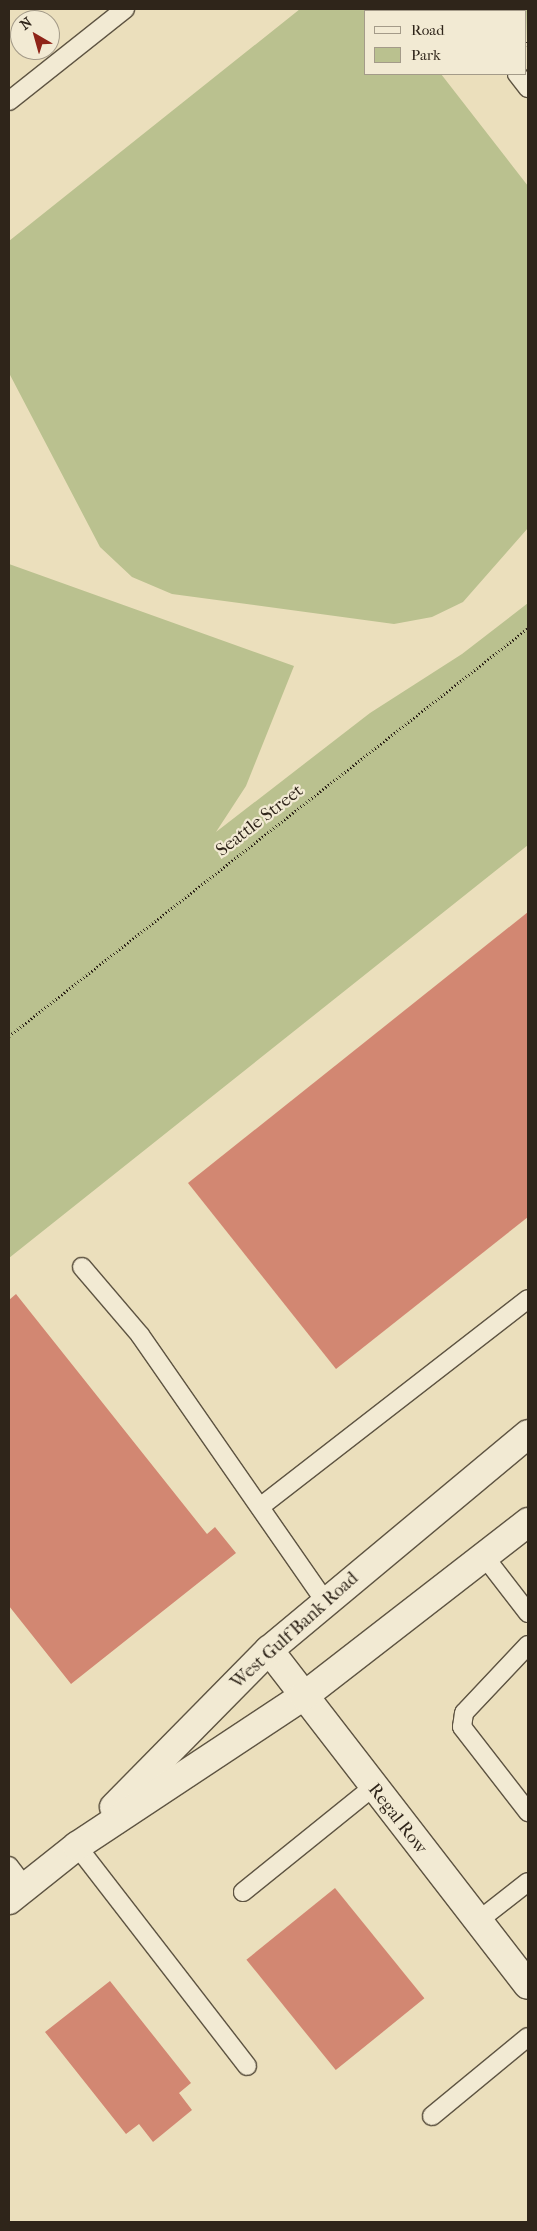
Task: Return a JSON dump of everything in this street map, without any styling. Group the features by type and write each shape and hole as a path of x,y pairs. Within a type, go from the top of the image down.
{"street":[{"name":"West Gulf Bank Road","path":"77,1846 269,1650 325,1601 528,1434"},
{"name":"West Gulf Bank Road","path":"17,1893 77,1846 304,1696 528,1522"},
{"name":"Regal Row","path":"269,1650 372,1788 528,1985"}],"lane":[{"path":"9,101 125,9"},
{"path":"518,75 528,88"},
{"path":"82,1267 140,1336 325,1601"},
{"path":"260,1507 528,1299"},
{"path":"484,1556 528,1613"},
{"path":"528,1645 464,1713 462,1727 528,1812"},
{"path":"243,1892 372,1788"},
{"path":"77,1846 247,2066"},
{"path":"9,1866 17,1893"},
{"path":"478,1921 528,1882"},
{"path":"432,2116 528,2037"}],"path":[{"name":"Seattle Street","path":"9,1036 528,628"}],"green space":[{"path":"300,9 390,9 364,10 364,75 442,75 528,186 528,528 463,602 432,617 394,624 172,594 132,577 100,547 9,373 9,241"},
{"path":"480,9 528,9 528,72 527,10"},
{"path":"9,564 294,666 246,786 216,832 370,713 462,654 528,603 528,845 9,1258"}],"building":[{"path":"528,912 528,1217 336,1369 188,1183"},
{"path":"16,1294 207,1534 215,1527 236,1553 71,1684 9,1606 9,1300"},
{"path":"335,1888 424,1998 336,2070 246,1960"},
{"path":"110,1981 191,2083 179,2093 192,2110 153,2142 139,2124 126,2134 45,2032"}]}
